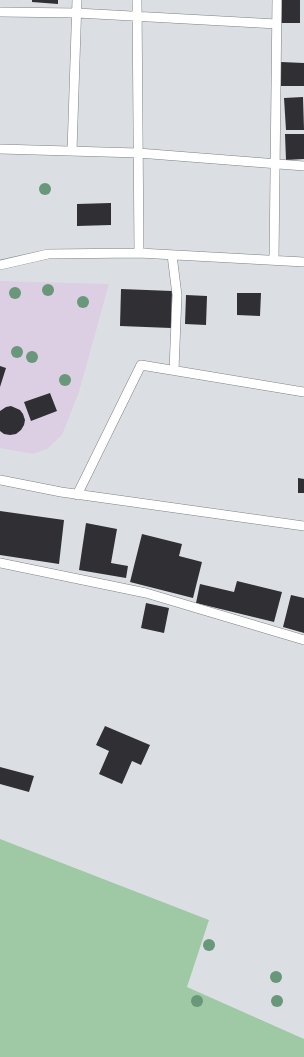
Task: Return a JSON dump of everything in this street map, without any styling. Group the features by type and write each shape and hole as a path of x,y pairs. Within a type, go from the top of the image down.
{"lane":[{"path":"72,151 77,0"},
{"path":"137,0 139,253"},
{"path":"274,260 277,0"},
{"path":"0,12 77,13 277,24"},
{"path":"0,149 138,153 304,166"},
{"path":"0,265 48,254 139,253 304,262"},
{"path":"172,255 177,295 174,370"},
{"path":"76,495 141,365 304,392"},
{"path":"0,480 76,495 304,526"},
{"path":"0,562 146,593 304,640"}],"shaded area":[{"path":"0,281 109,284 79,392 62,435 47,449 33,454 0,448"}],"green space":[{"path":"0,839 209,920 187,987 304,1039 304,1057 0,1057"}],"building":[{"path":"32,0 58,0 58,4 32,2"},
{"path":"282,0 300,0 300,23 281,23"},
{"path":"281,62 304,63 304,86 281,86"},
{"path":"303,97 304,130 286,130 284,98"},
{"path":"285,134 304,134 304,159 286,160"},
{"path":"111,203 111,225 77,226 77,204"},
{"path":"121,289 172,291 171,328 120,326"},
{"path":"237,293 261,293 260,316 237,315"},
{"path":"186,295 207,296 206,325 185,324"},
{"path":"0,366 6,368 0,387"},
{"path":"50,393 57,411 31,421 24,402"},
{"path":"11,406 20,410 25,420 21,430 16,434 10,435 4,434 0,431 0,411"},
{"path":"298,478 304,479 304,493 298,493"},
{"path":"0,511 64,520 59,564 0,555"},
{"path":"86,523 117,529 111,563 128,566 126,578 79,570"},
{"path":"142,534 182,544 179,556 202,562 193,598 130,582"},
{"path":"237,581 282,592 274,622 196,603 200,584 234,592"},
{"path":"291,595 304,598 304,633 283,627"},
{"path":"146,603 169,608 164,633 141,628"},
{"path":"105,726 150,745 141,765 132,761 122,784 99,774 109,751 96,745"},
{"path":"0,767 34,776 29,792 0,784"}]}
